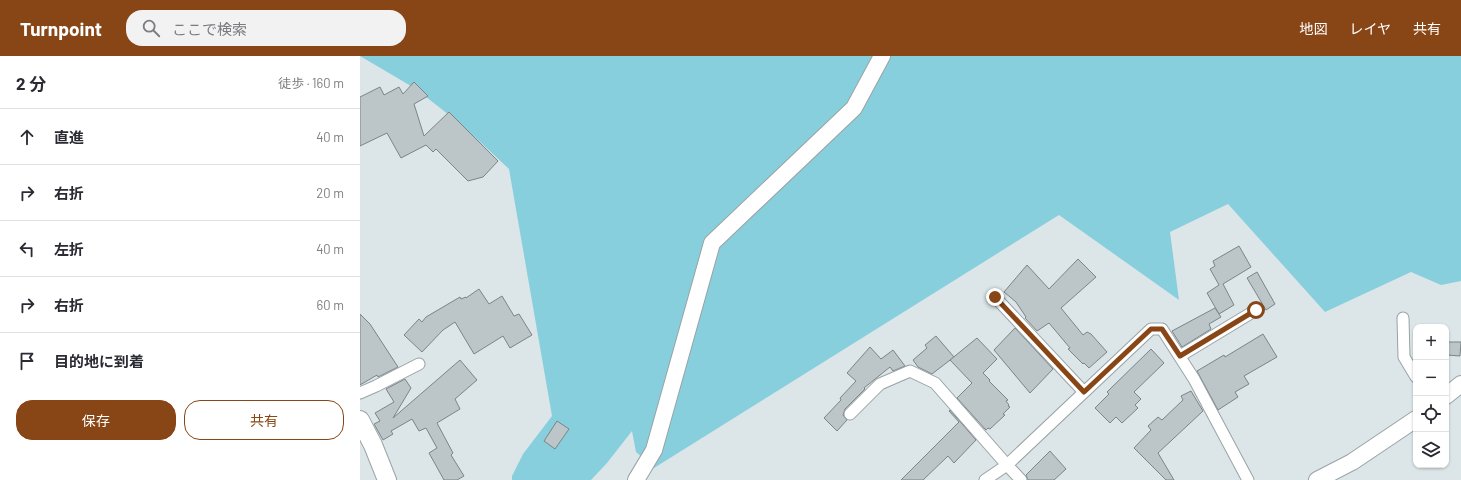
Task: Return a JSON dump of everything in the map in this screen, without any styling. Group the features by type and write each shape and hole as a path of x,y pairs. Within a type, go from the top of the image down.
{"main road":[{"path":"360,420 373,445 386,480"}],"street":[{"path":"636,480 654,450 712,243 854,108 882,56"},
{"path":"995,297 1084,392"},
{"path":"1180,356 1256,310"},
{"path":"1403,318 1404,357 1413,372"},
{"path":"985,480 1007,465 1151,329 1162,329 1194,379 1248,480"},
{"path":"360,393 419,364"},
{"path":"850,414 880,384 910,370 935,383 1021,480"},
{"path":"1449,394 1461,384"},
{"path":"1317,480 1352,462 1413,421"}],"shaded area":[{"path":"360,56 1461,56 1461,281 1441,285 1411,272 1325,312 1228,204 1170,232 1179,300 1059,215 654,468 636,452 632,431 607,463 591,480 512,480 512,476 523,454 552,416 509,169 463,126 416,89"}],"building":[{"path":"414,82 428,96 414,104 424,136 449,112 498,161 483,177 468,181 436,149 433,152 426,145 401,158 387,133 360,146 360,97 380,87 384,95 399,87 403,94"},
{"path":"1239,246 1251,267 1223,284 1234,305 1219,314 1207,293 1219,285 1210,269 1215,266 1213,261"},
{"path":"1078,259 1096,277 1061,308 1083,335 1087,332 1091,334 1107,352 1089,368 1068,349 1070,348 1049,323 1037,331 1025,318 1026,317 1016,302 1004,292 1027,265 1049,289"},
{"path":"1257,272 1275,304 1266,310 1247,278"},
{"path":"479,289 489,304 502,296 514,316 519,314 532,335 510,348 503,336 474,354 455,322 443,330 422,352 404,335 419,319 422,322 426,317 460,297 461,299 466,298"},
{"path":"1215,308 1221,317 1209,324 1211,329 1182,347 1172,331"},
{"path":"360,314 370,324 398,367 378,377 377,375 360,385"},
{"path":"1015,328 1053,369 1030,393 994,350"},
{"path":"1263,334 1277,357 1244,376 1249,384 1235,392 1238,397 1218,410 1197,371 1224,355 1225,357"},
{"path":"936,336 954,357 932,374 918,367 913,360 927,348 925,345"},
{"path":"977,338 997,359 983,373 1008,400 1006,401 1010,407 1003,414 1005,415 990,429 988,428 986,430 957,398 972,383 950,360"},
{"path":"1449,342 1461,342 1460,356 1449,355"},
{"path":"870,347 881,359 893,350 905,366 893,371 890,367 864,388 865,389 845,409 843,415 847,420 837,431 824,418 856,381 847,373"},
{"path":"1151,349 1164,363 1134,392 1141,399 1135,405 1138,408 1122,423 1116,417 1110,423 1095,408 1109,394 1107,392"},
{"path":"460,360 477,380 455,399 460,409 437,423 453,453 451,455 464,476 457,480 444,480 429,453 437,448 426,428 419,431 412,419 391,431 393,434 383,440 374,424 380,421 375,413 394,402 386,389 405,379 411,388 393,418"},
{"path":"1191,391 1203,411 1158,453 1174,480 1166,480 1134,448 1151,430 1148,426 1158,417 1162,420 1183,400 1181,396"},
{"path":"950,410 976,440 954,463 948,456 923,480 901,480 959,422 949,411"},
{"path":"557,421 569,429 555,449 544,441"},
{"path":"1050,451 1066,469 1054,480 1028,480 1026,475"}],"route":[{"path":"995,297 1084,392 1151,329 1162,329 1180,356 1256,310"}]}
